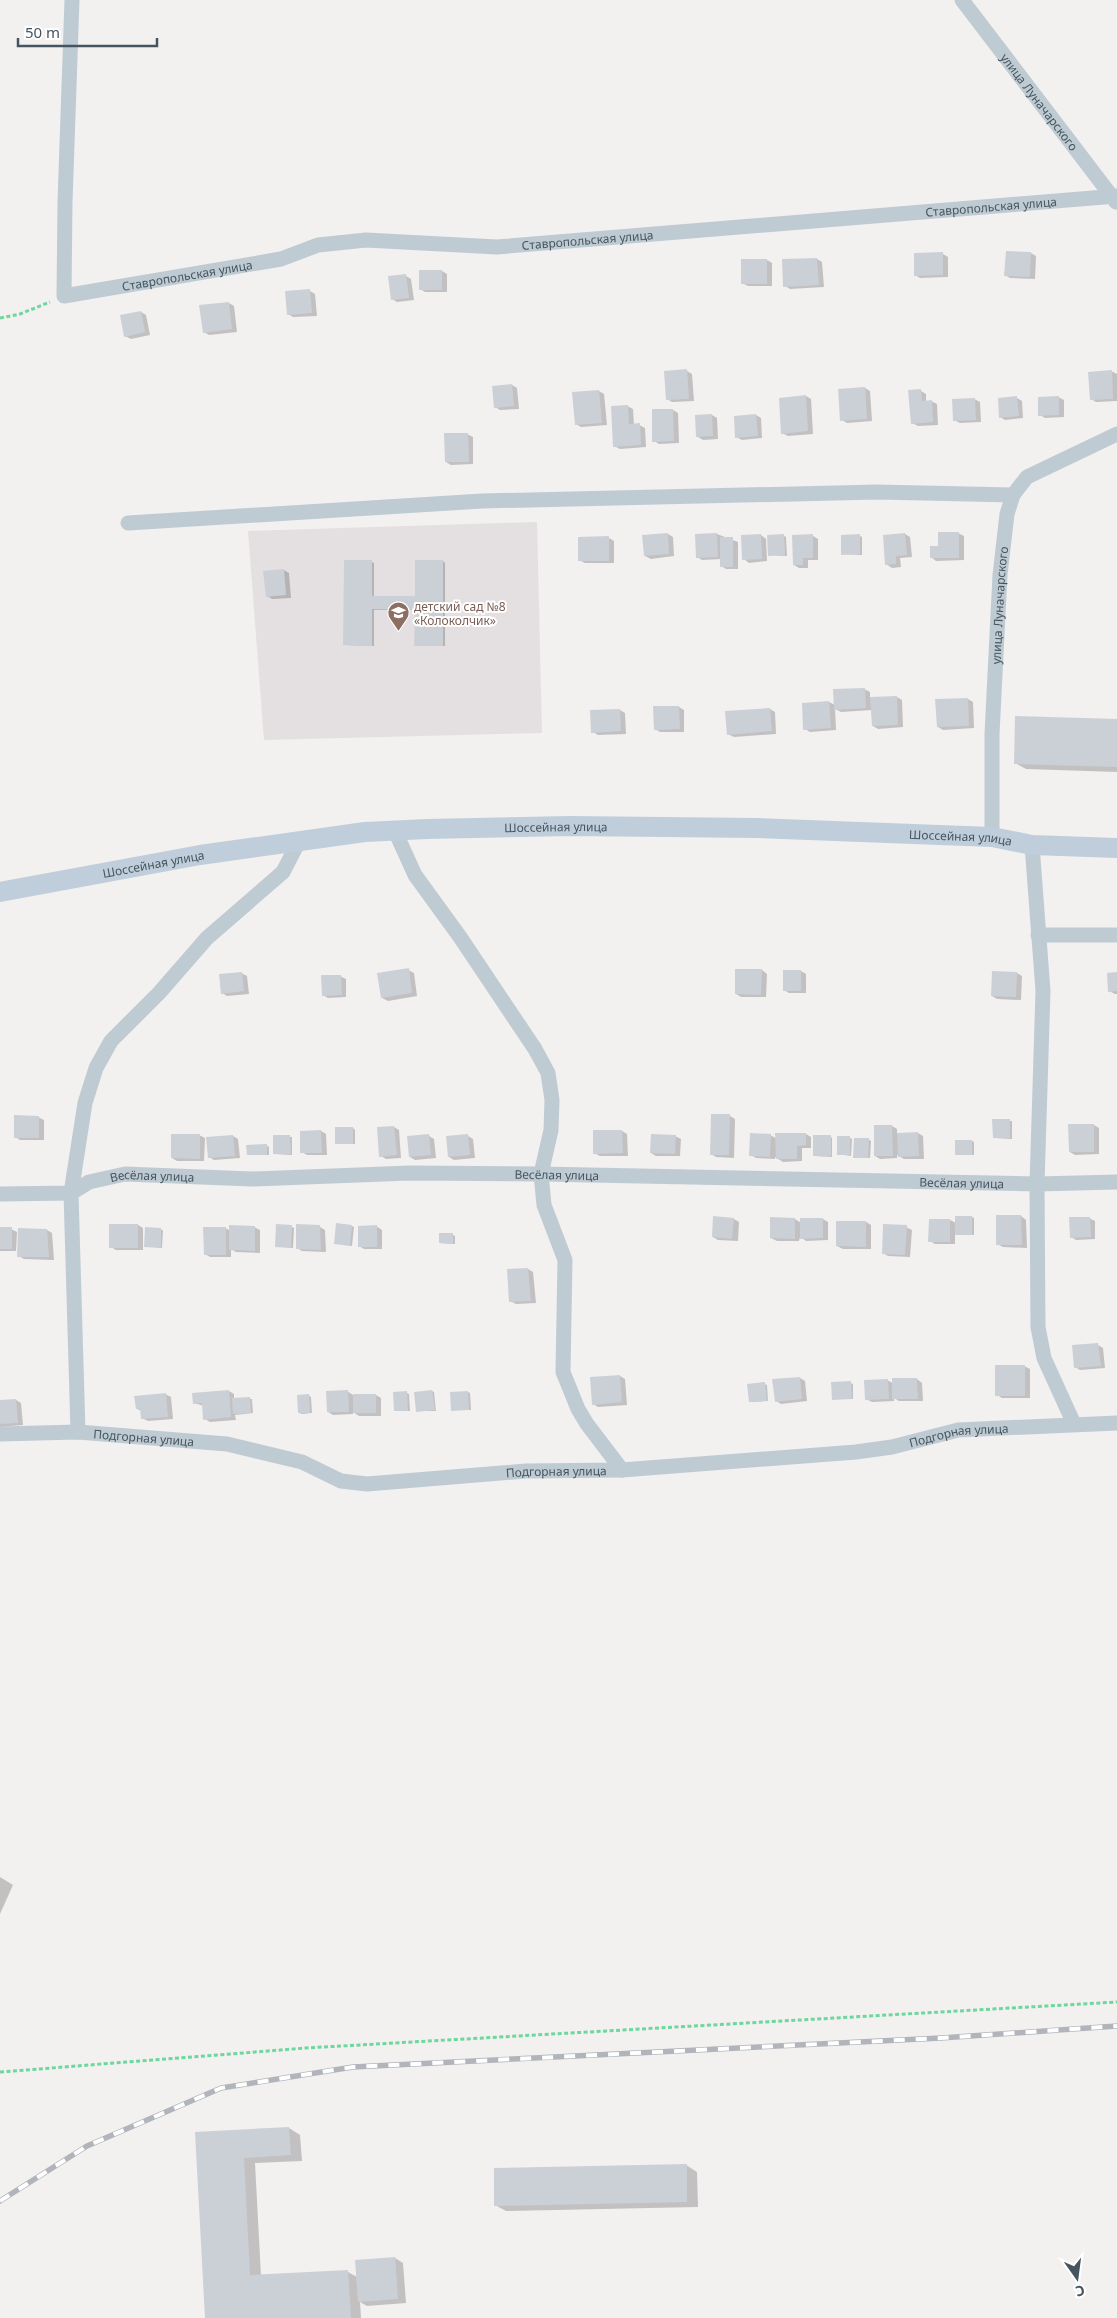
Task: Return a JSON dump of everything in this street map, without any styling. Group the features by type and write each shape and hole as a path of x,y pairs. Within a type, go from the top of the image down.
{"main road":[{"name":"Шоссейная улица","path":"0,892 200,855 365,832 570,826 747,828 992,837 1032,845 1117,848"}],"street":[{"path":"64,296 65,202 72,0"},
{"name":"улица Луначарского","path":"968,3 1115,199"},
{"name":"Ставропольская улица","path":"64,296 280,259 318,245 356,241 497,248 1115,199"},
{"name":"улица Луначарского","path":"992,837 992,734 1000,575 1007,514 1013,495 1027,478 1117,434"},
{"path":"128,523 482,501 878,492 1013,495"},
{"path":"395,831 415,875 460,937 535,1049 548,1074 552,1100 551,1130 541,1174 544,1205 565,1260 563,1372 578,1409 587,1424 622,1470"},
{"path":"78,1432 71,1193 85,1103 96,1068 111,1041 159,993 207,938 283,872 299,841"},
{"path":"1032,845 1043,990 1037,1184 1038,1327 1044,1358 1074,1424"},
{"path":"1038,935 1117,935"},
{"name":"Весёлая улица","path":"0,1194 71,1193 89,1182 126,1174 252,1179 410,1174 541,1174 1037,1184 1117,1182"},
{"name":"Подгорная улица","path":"0,1434 78,1432 227,1444 302,1462 341,1481 367,1484 526,1471 622,1470 856,1452 892,1447 958,1430 1117,1423"}],"path":[{"path":"0,318 20,314 64,296"},
{"path":"0,2072 306,2048 1117,2002"}],"shaded area":[{"name":"детский сад №8 «Колоколчик»","path":"537,522 542,733 264,740 248,531"}],"building":[{"path":"1006,251 1031,252 1030,277 1004,276"},
{"path":"943,252 943,275 914,276 914,253"},
{"path":"817,258 819,285 783,287 782,259"},
{"path":"741,259 767,259 767,284 741,284"},
{"path":"419,270 442,270 442,290 419,290"},
{"path":"406,274 409,298 391,300 388,276"},
{"path":"310,289 312,313 287,315 285,291"},
{"path":"229,302 232,329 203,333 199,305"},
{"path":"141,311 145,332 124,337 120,315"},
{"path":"687,369 689,399 666,400 664,371"},
{"path":"1112,370 1113,399 1090,400 1088,372"},
{"path":"512,384 514,406 494,408 492,386"},
{"path":"865,387 867,419 840,421 838,389"},
{"path":"921,389 922,401 932,400 933,422 911,424 908,390"},
{"path":"599,390 602,423 575,425 572,392"},
{"path":"806,395 808,431 781,434 779,398"},
{"path":"1017,396 1019,416 999,418 998,398"},
{"path":"1059,396 1059,415 1038,416 1038,397"},
{"path":"975,398 976,420 953,421 952,399"},
{"path":"628,405 629,424 640,423 641,445 613,447 611,406"},
{"path":"652,409 673,409 674,441 652,442"},
{"path":"712,414 713,436 696,437 695,415"},
{"path":"756,414 758,436 735,438 734,416"},
{"path":"444,433 468,433 469,462 445,462"},
{"path":"938,532 959,532 959,558 930,558 930,546 938,546"},
{"path":"668,533 669,554 644,556 642,535"},
{"path":"717,533 718,557 696,558 695,534"},
{"path":"905,533 907,555 896,556 896,564 885,565 883,535"},
{"path":"761,534 762,559 742,560 741,535"},
{"path":"784,534 785,555 768,556 767,535"},
{"path":"813,534 813,558 803,558 803,565 793,565 792,535"},
{"path":"860,534 860,554 841,555 841,535"},
{"path":"609,536 609,561 578,561 578,537"},
{"path":"720,537 733,537 733,567 720,567"},
{"path":"344,560 372,560 372,596 415,596 415,560 443,560 443,646 414,646 415,610 372,609 372,646 343,645"},
{"path":"284,569 286,595 266,597 263,571"},
{"path":"865,688 866,708 834,710 833,689"},
{"path":"897,696 898,725 872,726 870,697"},
{"path":"968,698 969,726 937,727 935,699"},
{"path":"829,701 831,728 803,730 802,703"},
{"path":"653,706 679,706 680,729 654,730"},
{"path":"770,708 772,731 727,735 725,711"},
{"path":"620,709 621,731 591,733 590,710"},
{"path":"1015,716 1117,719 1117,767 1014,764"},
{"path":"409,968 412,993 381,998 377,973"},
{"path":"735,969 762,969 761,995 735,994"},
{"path":"783,970 801,970 801,991 783,991"},
{"path":"992,971 1017,972 1016,997 991,996"},
{"path":"242,972 244,991 221,994 219,974"},
{"path":"1117,972 1117,991 1108,992 1107,973"},
{"path":"321,975 341,975 342,995 322,996"},
{"path":"711,1114 730,1114 729,1155 710,1155"},
{"path":"14,1115 39,1116 39,1138 14,1138"},
{"path":"992,1119 1010,1119 1010,1138 993,1138"},
{"path":"1068,1124 1094,1124 1094,1152 1069,1152"},
{"path":"874,1125 892,1125 893,1156 874,1156"},
{"path":"394,1126 397,1155 379,1157 377,1127"},
{"path":"335,1127 353,1127 353,1144 335,1144"},
{"path":"321,1130 322,1153 300,1153 300,1131"},
{"path":"593,1130 622,1130 623,1153 593,1154"},
{"path":"918,1132 919,1156 898,1157 897,1133"},
{"path":"750,1133 771,1134 770,1157 749,1156"},
{"path":"775,1133 806,1133 806,1145 797,1146 797,1159 776,1159"},
{"path":"171,1134 200,1134 200,1159 171,1158"},
{"path":"429,1134 431,1155 409,1157 407,1136"},
{"path":"468,1134 470,1155 448,1157 446,1136"},
{"path":"651,1134 676,1135 675,1154 650,1153"},
{"path":"233,1135 235,1156 208,1158 206,1137"},
{"path":"273,1135 290,1135 291,1154 273,1154"},
{"path":"813,1135 831,1135 831,1156 813,1156"},
{"path":"837,1136 850,1136 850,1155 837,1155"},
{"path":"854,1138 869,1138 868,1158 853,1158"},
{"path":"955,1140 972,1140 972,1155 955,1155"},
{"path":"267,1144 267,1155 247,1155 246,1145"},
{"path":"996,1215 1021,1215 1022,1245 996,1245"},
{"path":"713,1216 734,1218 732,1239 712,1237"},
{"path":"955,1216 972,1216 972,1235 955,1235"},
{"path":"770,1217 795,1218 795,1239 770,1238"},
{"path":"1069,1217 1090,1217 1091,1237 1070,1238"},
{"path":"800,1218 823,1218 823,1238 800,1239"},
{"path":"929,1219 950,1219 950,1242 928,1242"},
{"path":"836,1221 866,1221 866,1247 836,1246"},
{"path":"336,1223 352,1225 350,1246 334,1244"},
{"path":"109,1224 138,1224 138,1248 109,1248"},
{"path":"276,1224 292,1225 291,1248 275,1247"},
{"path":"296,1224 320,1225 321,1250 296,1249"},
{"path":"883,1224 907,1225 905,1255 882,1254"},
{"path":"229,1225 255,1226 255,1251 229,1250"},
{"path":"377,1225 377,1247 358,1247 358,1226"},
{"path":"0,1227 12,1227 12,1249 0,1249"},
{"path":"145,1227 161,1228 161,1248 144,1247"},
{"path":"203,1227 226,1227 226,1255 204,1255"},
{"path":"18,1228 47,1229 49,1257 17,1257"},
{"path":"439,1233 453,1233 453,1244 439,1243"},
{"path":"528,1268 531,1301 509,1302 507,1269"},
{"path":"1098,1343 1101,1366 1074,1368 1072,1345"},
{"path":"995,1365 1025,1365 1025,1396 995,1396"},
{"path":"620,1375 622,1402 592,1405 590,1377"},
{"path":"800,1377 802,1399 775,1402 772,1379"},
{"path":"892,1378 917,1378 918,1399 892,1399"},
{"path":"888,1379 889,1399 865,1400 864,1380"},
{"path":"851,1381 852,1399 832,1400 831,1382"},
{"path":"765,1382 767,1401 749,1402 747,1384"},
{"path":"229,1390 231,1417 203,1420 202,1403 193,1404 192,1393"},
{"path":"348,1390 349,1412 327,1412 326,1391"},
{"path":"432,1390 435,1410 416,1412 414,1392"},
{"path":"407,1391 408,1411 394,1411 393,1392"},
{"path":"468,1391 469,1410 451,1411 450,1392"},
{"path":"166,1393 168,1417 141,1419 140,1409 136,1409 134,1396"},
{"path":"309,1394 310,1413 298,1413 297,1395"},
{"path":"353,1394 376,1394 376,1413 353,1413"},
{"path":"250,1397 251,1413 233,1414 232,1398"},
{"path":"16,1399 18,1423 0,1424 0,1400"},
{"path":"289,2127 291,2155 244,2158 250,2275 348,2270 351,2318 205,2318 195,2132"},
{"path":"687,2164 687,2202 494,2206 494,2168"},
{"path":"395,2257 398,2299 358,2302 355,2260"}],"railway":[{"path":"0,2201 87,2146 221,2088 353,2067 941,2038 1117,2026"}],"place":[{"name":"детский сад №8 «Колоколчик»","path":"398,632"}]}
